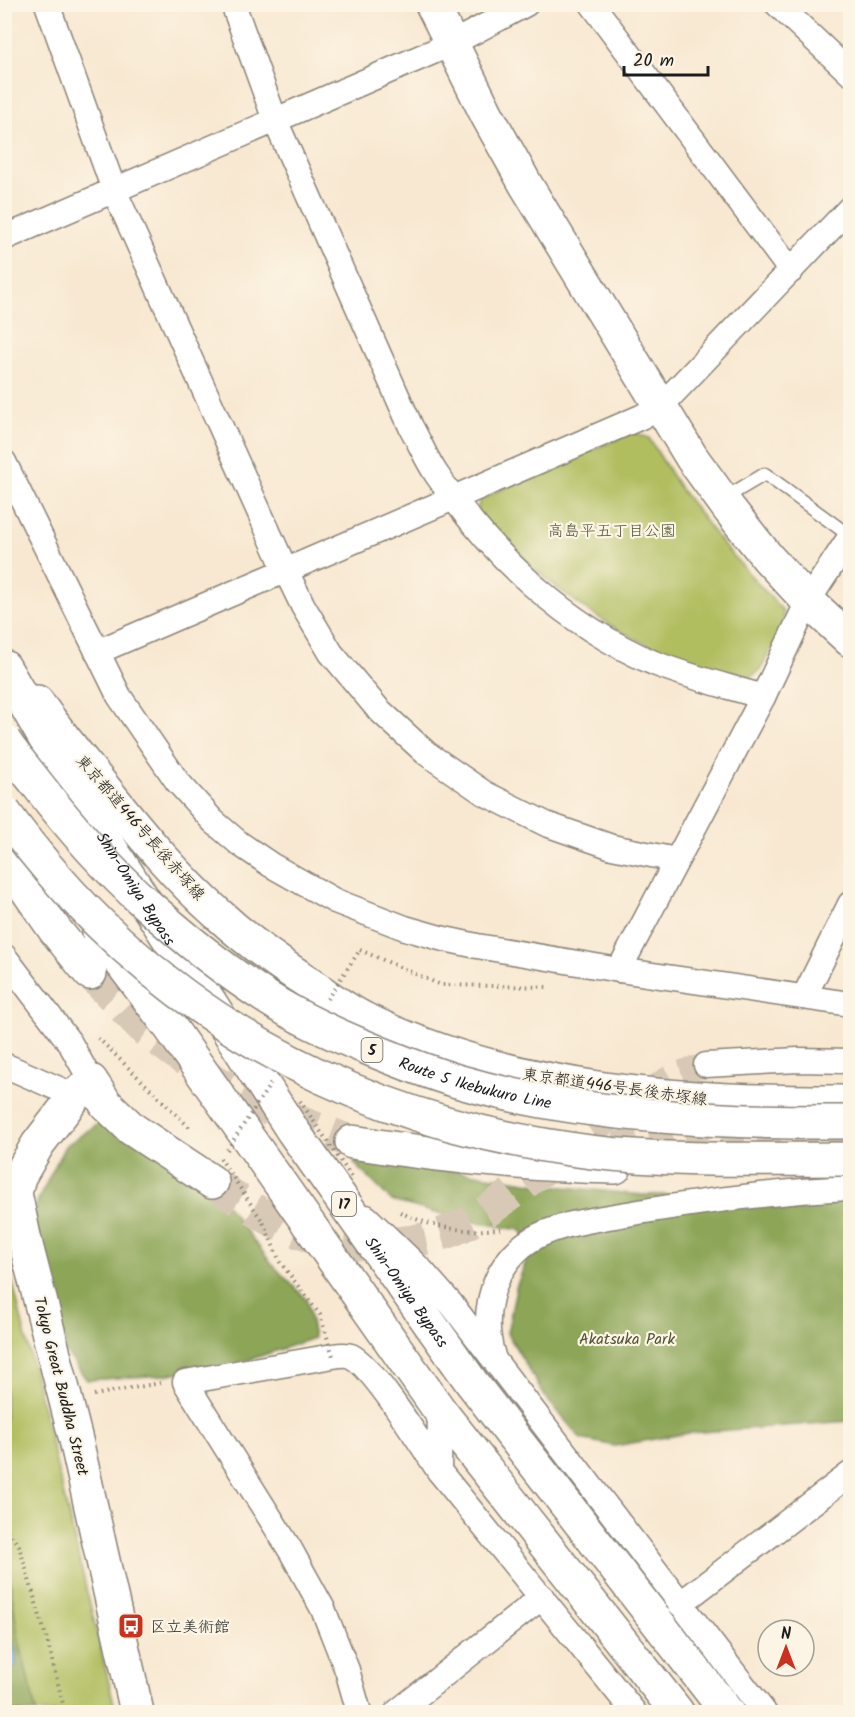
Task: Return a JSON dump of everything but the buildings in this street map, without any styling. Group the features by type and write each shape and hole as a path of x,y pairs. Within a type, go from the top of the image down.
{"main road":[{"path":"432,4 526,185 692,458 768,558 808,601 850,640"},
{"name":"東京都道446号長後赤塚線","path":"4,657 52,724 130,820 170,866 217,914 269,957 364,1019 456,1056 532,1077 656,1095 719,1100 850,1102"},
{"name":"Shin-Omiya Bypass","path":"4,667 89,815 293,1131 348,1183 472,1383 727,1713"},
{"name":"Route 5 Ikebukuro Line","path":"4,741 92,852 164,920 238,978 271,1000 346,1039 404,1063 458,1081 526,1098 598,1109 719,1119 850,1122"},
{"path":"4,812 56,877 97,919 173,988 245,1038 319,1076 379,1102 484,1133 593,1152 725,1160 850,1159"},
{"name":"17","path":"4,823 110,946 440,1411 677,1713"},
{"path":"4,857 55,930 90,973"},
{"path":"83,1088 106,1104 132,1129 212,1182"},
{"name":"Tokyo Great Buddha Street","path":"83,1088 25,1164 10,1193 25,1241 76,1440 137,1713"},
{"path":"352,1142 423,1153 588,1166 850,1169"}],"street":[{"path":"47,4 114,190 285,569 303,606 331,653 378,709 426,753 484,793 546,824 612,847 676,860"},
{"path":"233,4 276,120 411,427 435,473 478,531 503,559 550,601 603,636 655,663 763,697"},
{"path":"4,238 451,44 526,4"},
{"path":"592,4 792,271"},
{"path":"777,4 850,73"},
{"path":"97,652 285,569 454,499 641,417 661,406 850,208"},
{"path":"4,462 118,696 177,781 213,822 271,865 335,901 405,928 477,946 619,970 850,1004"},
{"path":"619,970 763,697 808,601 850,536"},
{"path":"804,997 850,904"},
{"path":"4,956 70,1043 83,1088"},
{"path":"706,1065 798,1060 850,1061"},
{"path":"4,1065 83,1088"},
{"name":"17","path":"348,1183 452,1305 764,1713"},
{"path":"495,1363 488,1322 492,1291 508,1261 521,1247 543,1233 610,1217 676,1206 793,1192 850,1188"},
{"path":"359,1713 347,1670 323,1609 291,1551 185,1382 333,1356 353,1357 378,1381 439,1470 634,1713"},
{"path":"439,1470 440,1411"},
{"path":"680,1604 850,1474"},
{"path":"397,1713 542,1597"}],"lane":[{"path":"722,500 765,474 850,536"}],"path":[{"path":"360,950 441,985 560,987"},
{"path":"94,1034 196,1134"},
{"path":"300,1100 348,1183"},
{"path":"212,1150 220,1158 263,1222 280,1262 320,1315 333,1356"},
{"path":"399,1211 417,1220 469,1230 492,1230 538,1220 543,1233"},
{"path":"88,1396 162,1383"},
{"path":"4,1526 19,1546 47,1640 65,1713"}],"green space":[{"name":"高島平五丁目公園","path":"633,432 649,438 679,487 724,546 783,611 780,634 761,669 753,675 733,676 673,656 610,625 581,606 526,561 477,511 480,499"},
{"path":"105,1119 185,1159 225,1203 272,1264 307,1300 314,1338 246,1361 164,1375 87,1380 50,1331 33,1233 37,1202 65,1146"},
{"name":"Akatsuka Park","path":"361,1134 444,1169 545,1185 643,1195 850,1193 850,1421 689,1433 615,1446 581,1439 546,1398 507,1333 516,1288 533,1242 520,1230 464,1220 392,1201 354,1163"},
{"path":"5,1251 116,1712 5,1712"},
{"path":"4,1561 10,1580 18,1636 36,1712 5,1712"}],"water":[{"path":"5,1627 16,1653 16,1666 10,1671 5,1671"}],"tunnel":[{"path":"90,973 146,1031 211,1079 281,1115 352,1142"},
{"path":"563,1154 662,1082 675,1074 706,1065"},
{"path":"613,1143 657,1140 850,1141"},
{"path":"212,1182 258,1212 294,1231 345,1243 387,1244 428,1238 464,1225 497,1204 549,1165"}],"place":[{"name":"区立美術館","path":"131,1626"}]}
